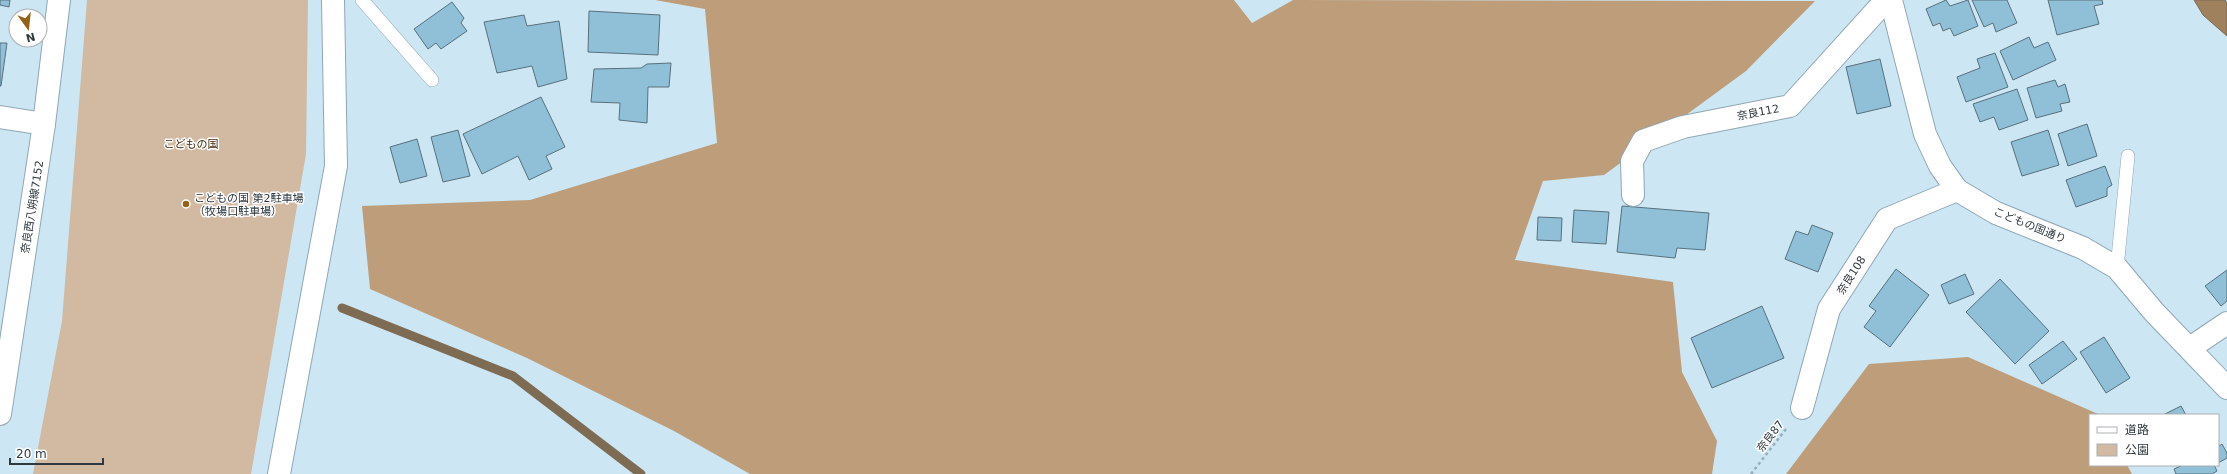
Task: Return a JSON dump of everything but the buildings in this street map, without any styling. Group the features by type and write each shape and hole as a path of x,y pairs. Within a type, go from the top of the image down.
{"street":[{"name":"奈良西八朔線7152","path":"0,414 44,124 59,0"},
{"path":"279,474 336,166 333,0"},
{"name":"奈良112","path":"1633,195 1632,161 1644,141 1683,127 1790,106 1886,0"},
{"name":"こどもの国通り","path":"1890,0 1925,134 1940,166 1958,190 1996,213 2083,248 2117,268 2154,312 2227,388"},
{"path":"0,117 44,124"},
{"name":"奈良108","path":"1802,408 1829,309 1887,219 1958,190"},
{"path":"2190,348 2227,323"}],"lane":[{"path":"362,0 432,80"},
{"path":"2117,268 2128,156"}],"path":[{"name":"奈良87","path":"1751,474 1802,408"}],"green space":[{"name":"こどもの国","path":"87,0 308,0 306,154 251,474 33,474 62,321"}],"shaded area":[{"path":"655,0 1234,0 1252,23 1293,0 1815,1 1746,71 1604,175 1543,181 1515,260 1673,282 1682,372 1717,441 1712,474 750,474 674,431 527,358 370,289 362,206 530,200 717,143 705,9"},
{"path":"2194,0 2225,0 2227,3 2227,36 2203,15"},
{"path":"1968,357 2098,414 2089,414 2089,466 2128,466 2132,474 1786,474 1869,364"}],"waterway":[{"path":"342,308 513,376 641,474"}],"place":[{"name":"こどもの国 第2駐車場 （牧場口駐車場）","path":"186,204"}]}
